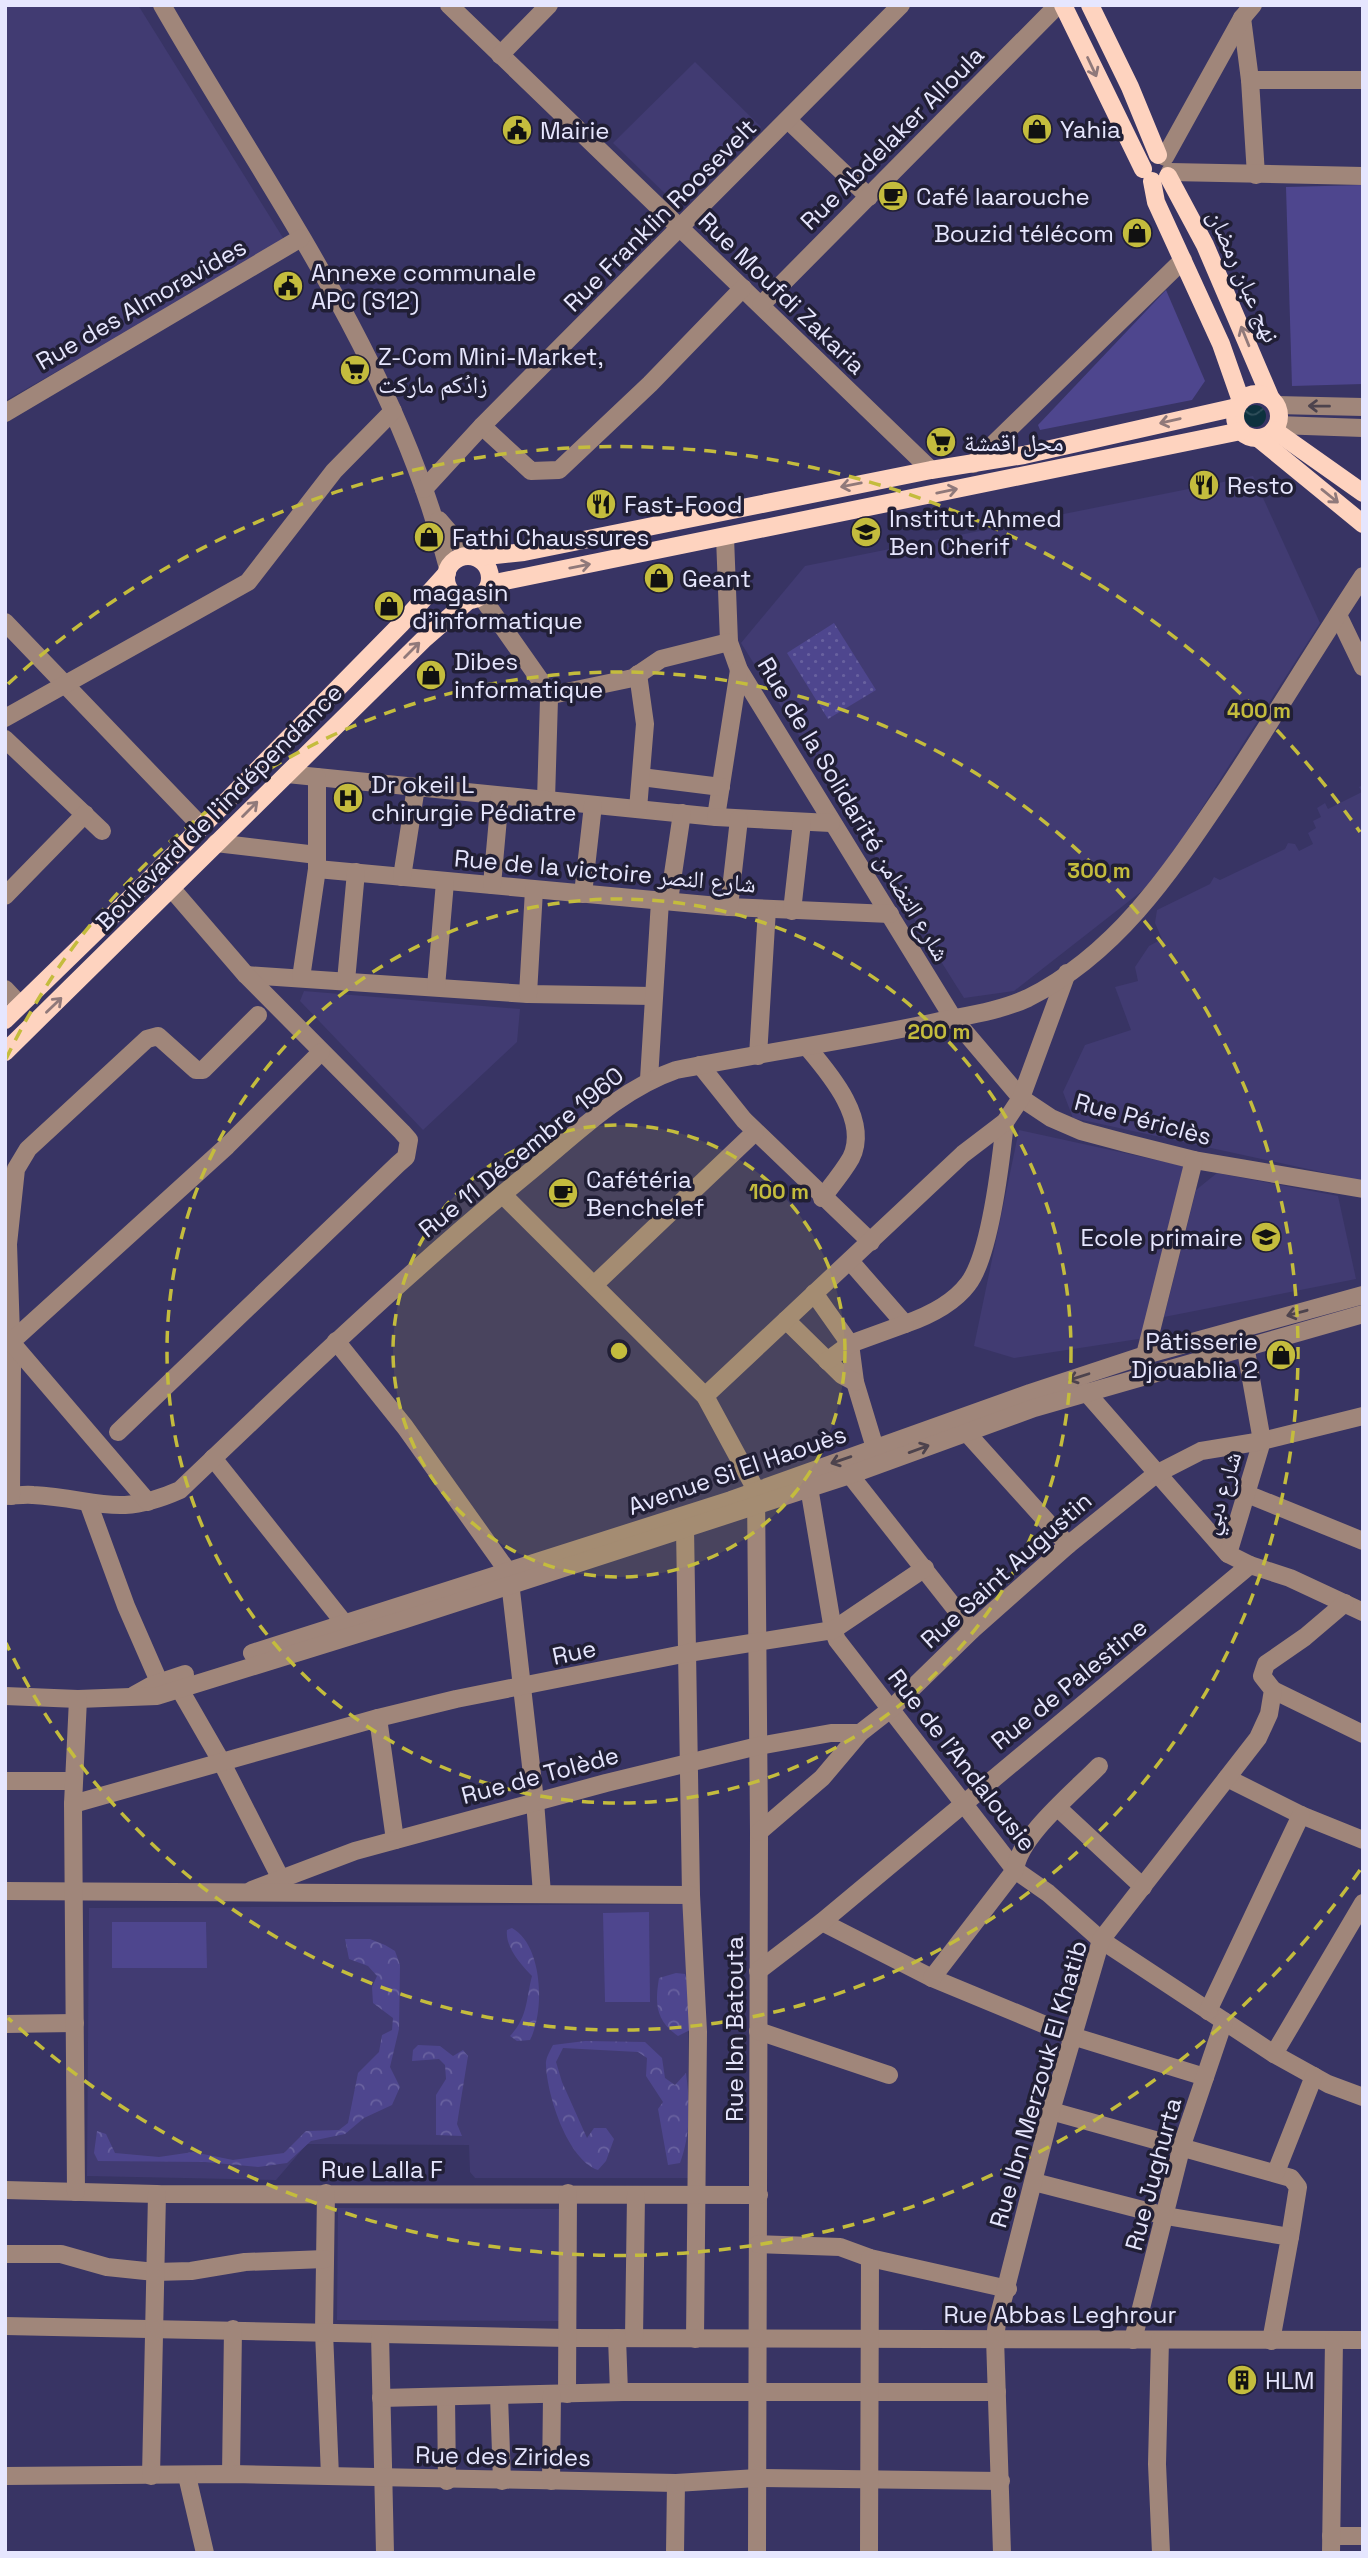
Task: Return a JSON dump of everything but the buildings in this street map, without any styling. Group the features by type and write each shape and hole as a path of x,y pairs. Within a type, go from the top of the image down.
{"main road":[{"name":"نهج عبان رمضان","path":"1060,5 1205,245 1273,402"},
{"name":"نهج عبان رمضان","path":"1090,5 1130,87 1160,168 1156,202 1228,361 1239,404 1236,420 1262,431"},
{"path":"473,557 487,566 480,593 451,592 447,571 457,559 473,557 524,552 898,476 972,464 1239,404 1257,394 1273,402 1262,431"},
{"path":"1262,431 1363,493"},
{"path":"1262,431 1363,524"},
{"name":"Boulevard de l'indépendance","path":"5,1052 423,640 480,593 725,537 1262,431"},
{"path":"898,476 900,501"},
{"name":"Boulevard de l'indépendance","path":"5,1020 401,624 447,571"}],"street":[{"path":"162,5 343,307 393,411 435,514 447,571"},
{"name":"Rue Moufdi Zakaria","path":"449,5 931,470"},
{"path":"500,55 549,5"},
{"name":"Rue Franklin Roosevelt","path":"424,489 482,426 789,121 901,5"},
{"name":"Rue Abdelaker Alloula","path":"761,305 1060,5"},
{"path":"1248,12 1160,168 1256,175 1363,176"},
{"path":"1248,12 1256,175"},
{"path":"1250,80 1363,80"},
{"path":"789,121 869,197"},
{"name":"Rue des Almoravides","path":"5,413 301,239"},
{"path":"972,464 1183,260"},
{"path":"482,426 531,471 559,470 641,393 743,288"},
{"path":"1273,402 1363,407"},
{"path":"5,718 248,582 334,471 393,411"},
{"path":"1262,431 1363,428"},
{"path":"435,514 473,557"},
{"name":"Rue de la Solidarité شارع التضامن","path":"725,537 729,642 739,670 831,824 953,1018"},
{"name":"Rue 11 Décembre 1960","path":"8,1496 33,1495 89,1505 125,1507 180,1490 336,1341 502,1194 620,1099 649,1079 700,1065 758,1056 1009,1005 1028,997 1067,973 1103,947 1151,897 1277,713 1363,576"},
{"path":"480,593 547,696 545,800"},
{"path":"1338,615 1363,667"},
{"path":"5,622 201,826"},
{"path":"547,696 606,685 638,674 662,659 729,642"},
{"path":"716,817 739,670"},
{"path":"638,674 645,718 638,809"},
{"path":"5,739 102,831"},
{"path":"287,774 716,817 831,824"},
{"path":"301,978 317,862 317,777"},
{"path":"641,777 721,787"},
{"path":"402,877 416,788"},
{"path":"492,885 500,796"},
{"path":"583,894 593,805"},
{"path":"649,1079 653,996 665,901 682,813"},
{"path":"5,896 85,814"},
{"path":"729,907 739,819"},
{"path":"792,911 802,822"},
{"name":"Rue de la victoire شارع النصر","path":"216,843 356,872 445,882 729,907 890,914"},
{"path":"346,981 356,872"},
{"path":"436,988 445,882"},
{"path":"118,1432 405,1157 409,1140 247,975 171,888"},
{"path":"528,994 534,890"},
{"path":"758,1056 767,909"},
{"path":"705,1396 963,1154 1005,1122 1021,1098 1067,973"},
{"path":"247,975 528,994 653,996"},
{"path":"5,989 20,1006"},
{"path":"8,1496 11,1342 8,1244 16,1169 28,1149 147,1039 158,1036 196,1070 203,1070 258,1015"},
{"name":"Rue Périclès","path":"953,1018 1021,1098 1051,1118 1081,1131 1195,1160 1363,1189"},
{"path":"807,1046 843,1093 855,1140 852,1156 822,1198"},
{"path":"11,1342 227,1146 321,1052"},
{"path":"700,1065 755,1132 871,1242"},
{"path":"827,1361 850,1344 922,1318 955,1298 975,1274 999,1170 1005,1122"},
{"path":"594,1285 755,1132"},
{"path":"1145,1355 1195,1160"},
{"path":"502,1194 705,1396 756,1497"},
{"path":"850,1261 905,1324"},
{"path":"814,1293 850,1344 855,1382 875,1448"},
{"name":"Avenue Si El Haouès","path":"5,1696 78,1699 131,1697 168,1688 511,1579 756,1497 809,1488 850,1475 967,1432 1032,1400 1145,1355 1363,1295"},
{"name":"Avenue Si El Haouès","path":"168,1688 345,1624 685,1528 875,1448 1032,1400 1086,1392 1245,1345 1363,1314"},
{"path":"786,1320 827,1361 855,1382"},
{"path":"336,1341 405,1427 511,1579 535,1801 542,1894"},
{"path":"11,1342 148,1502"},
{"path":"1245,1345 1262,1441"},
{"path":"1086,1392 1228,1555"},
{"name":"شارع دبي","path":"1250,1565 1228,1555 1262,1441 1363,1416"},
{"path":"967,1432 1068,1545"},
{"name":"Rue Saint Augustin","path":"759,1832 822,1778 860,1733 892,1708 972,1630 1068,1545 1156,1474 1200,1451 1262,1441"},
{"path":"214,1458 345,1624"},
{"path":"850,1475 972,1630"},
{"name":"Rue de l'Andalousie","path":"809,1488 833,1630 843,1650 892,1708 1016,1870 1048,1892 1101,1940 1208,2011 1274,2054 1314,2076 1363,2097"},
{"path":"1247,1494 1363,1541"},
{"name":"Rue Ibn Batouta","path":"756,1497 759,1832 757,2553"},
{"path":"89,1505 126,1606 168,1688 221,1761 281,1879"},
{"path":"685,1528 691,1895 698,2032 695,2339"},
{"path":"1250,1565 1290,1578 1363,1612"},
{"name":"Rue de Palestine","path":"758,1971 822,1922 1250,1565"},
{"name":"Rue","path":"73,1804 378,1718 688,1653 833,1630 925,1568"},
{"name":"Rue Ibn Merzouk El Khatib","path":"1002,2553 995,2338 1051,2111 1101,1940 1258,1738 1269,1714 1273,1690 1262,1676 1266,1664 1305,1637 1345,1603"},
{"path":"1273,1690 1363,1734"},
{"path":"76,2192 73,1804 78,1699"},
{"path":"378,1718 395,1840"},
{"name":"Rue de Tolède","path":"239,1894 332,1858 535,1801 758,1746 831,1733 860,1733"},
{"path":"932,1978 1016,1870 1021,1850 1099,1766"},
{"path":"1227,1777 1301,1815 1361,1834"},
{"path":"5,1781 74,1781"},
{"path":"1059,1808 1143,1887"},
{"path":"1208,2011 1301,1815"},
{"path":"5,1891 73,1894 691,1895"},
{"path":"1274,2054 1362,1907"},
{"path":"822,1922 932,1978 1072,2036 1205,2077"},
{"name":"Rue Jughurta","path":"1133,2340 1182,2145 1224,2021"},
{"path":"5,2024 75,2023"},
{"path":"758,2031 889,2075"},
{"path":"1276,2172 1314,2076"},
{"path":"1051,2111 1182,2145 1291,2178 1298,2188 1272,2341"},
{"path":"1034,2182 1166,2216 1290,2237"},
{"name":"Rue Lalla F","path":"5,2190 157,2194 759,2195"},
{"path":"326,2193 324,2332 330,2476"},
{"path":"551,2481 567,2338 568,2193"},
{"path":"151,2476 157,2194"},
{"path":"620,2392 636,2196"},
{"path":"758,2244 840,2247 870,2258 1008,2290"},
{"path":"5,2254 61,2255 107,2267 155,2272 191,2271 245,2262 325,2259"},
{"path":"869,2553 870,2258"},
{"name":"Rue Abbas Leghrour","path":"5,2326 567,2338 1363,2340"},
{"path":"231,2474 233,2329"},
{"path":"380,2333 385,2553"},
{"path":"1160,2340 1157,2464 1161,2553"},
{"path":"1334,2340 1331,2544 1363,2536"},
{"path":"381,2398 620,2392 997,2392"},
{"path":"499,2396 502,2481"},
{"path":"446,2397 447,2481"},
{"name":"Rue des Zirides","path":"5,2476 231,2474 447,2481 676,2483 757,2478 1001,2481"},
{"path":"187,2476 205,2553"},
{"path":"675,2553 676,2483"}],"shaded area":[{"path":"5,5 138,5 285,241 5,401"},
{"path":"695,62 761,127 680,208 613,143"},
{"path":"1253,476 1320,623 1156,880 1014,991 964,998 741,643 805,566"},
{"path":"1363,785 1363,1181 1073,1118 1063,1092 1085,1045 1131,1030 1115,987 1138,981 1135,967 1149,946 1162,939 1155,923 1157,910 1210,884 1214,877 1220,880 1285,849 1288,843 1295,844 1299,851 1313,844 1308,833 1316,828 1313,821 1321,817 1317,808 1325,803 1328,809 1362,792 1359,787"},
{"path":"304,991 520,1009 517,1042 423,1130 300,1001"},
{"path":"1019,1130 1184,1166 1145,1338 1014,1358 974,1346"},
{"name":"Ecole primaire","path":"1217,1173 1338,1196 1356,1279 1164,1317 1196,1190"},
{"path":"688,1904 688,2178 475,2178 470,2172 469,2145 307,2144 276,2180 87,2176 89,1908"},
{"path":"338,2208 561,2209 560,2321 337,2320"}],"green space":[{"path":"1363,185 1363,384 1292,386 1286,187"},
{"path":"1166,290 1205,381 1192,400 1040,430 1038,425"},
{"path":"834,623 876,690 828,719 787,653"},
{"path":"649,1912 650,2002 605,2002 603,1913"},
{"path":"112,1922 206,1922 207,1968 112,1968"},
{"path":"512,1928 530,1949 538,1980 538,2013 530,2040 517,2041 510,2036 526,2008 532,1976 511,1949 507,1930"},
{"path":"345,1939 370,1939 385,1945 395,1951 400,1965 399,2029 390,2067 400,2087 392,2105 364,2118 345,2134 311,2141 287,2163 258,2167 205,2162 98,2161 94,2153 97,2131 106,2134 115,2153 159,2157 193,2152 233,2160 284,2153 306,2131 339,2130 348,2123 358,2073 379,2052 382,2035 392,2030 393,2018 373,2003 372,1987 377,1976 368,1966 349,1959"},
{"path":"676,1973 685,1974 694,2000 692,2029 678,2036 665,2024 657,2003 659,1978"},
{"path":"585,2041 645,2042 662,2058 665,2078 675,2085 686,2073 689,2118 680,2163 668,2165 658,2109 663,2102 646,2076 647,2058 638,2052 563,2048 556,2062 587,2138 594,2128 606,2128 614,2139 606,2161 598,2170 577,2154 555,2109 546,2063 553,2045"},
{"path":"418,2045 440,2046 453,2056 463,2050 468,2056 457,2124 462,2136 436,2135 436,2095 446,2079 445,2065 439,2059 412,2061 413,2050"}],"water":[{"path":"1255,405 1263,408 1266,416 1263,424 1255,427 1247,424 1244,416 1247,408"}],"place":[{"name":"Yahia","path":"1037,129"},
{"name":"Mairie","path":"517,130"},
{"name":"Café laarouche","path":"893,196"},
{"name":"Bouzid télécom","path":"1137,233"},
{"name":"Annexe communale APC (S12)","path":"288,286"},
{"name":"Z-Com Mini-Market, زادُكم ماركت","path":"355,370"},
{"name":"محل اقمشة","path":"941,442"},
{"name":"Resto","path":"1204,485"},
{"name":"Fast-Food","path":"601,504"},
{"name":"Institut Ahmed Ben Cherif","path":"866,532"},
{"name":"Fathi Chaussures","path":"429,537"},
{"name":"Geant","path":"659,578"},
{"name":"magasin d'informatique","path":"389,606"},
{"name":"Dibes informatique","path":"431,675"},
{"name":"Dr okeil L chirurgie Pédiatre","path":"348,798"},
{"name":"Cafétéria Benchelef","path":"563,1193"},
{"name":"Ecole primaire","path":"1266,1237"},
{"name":"Pâtisserie Djouablia 2","path":"1281,1355"},
{"name":"HLM","path":"1242,2380"}]}
